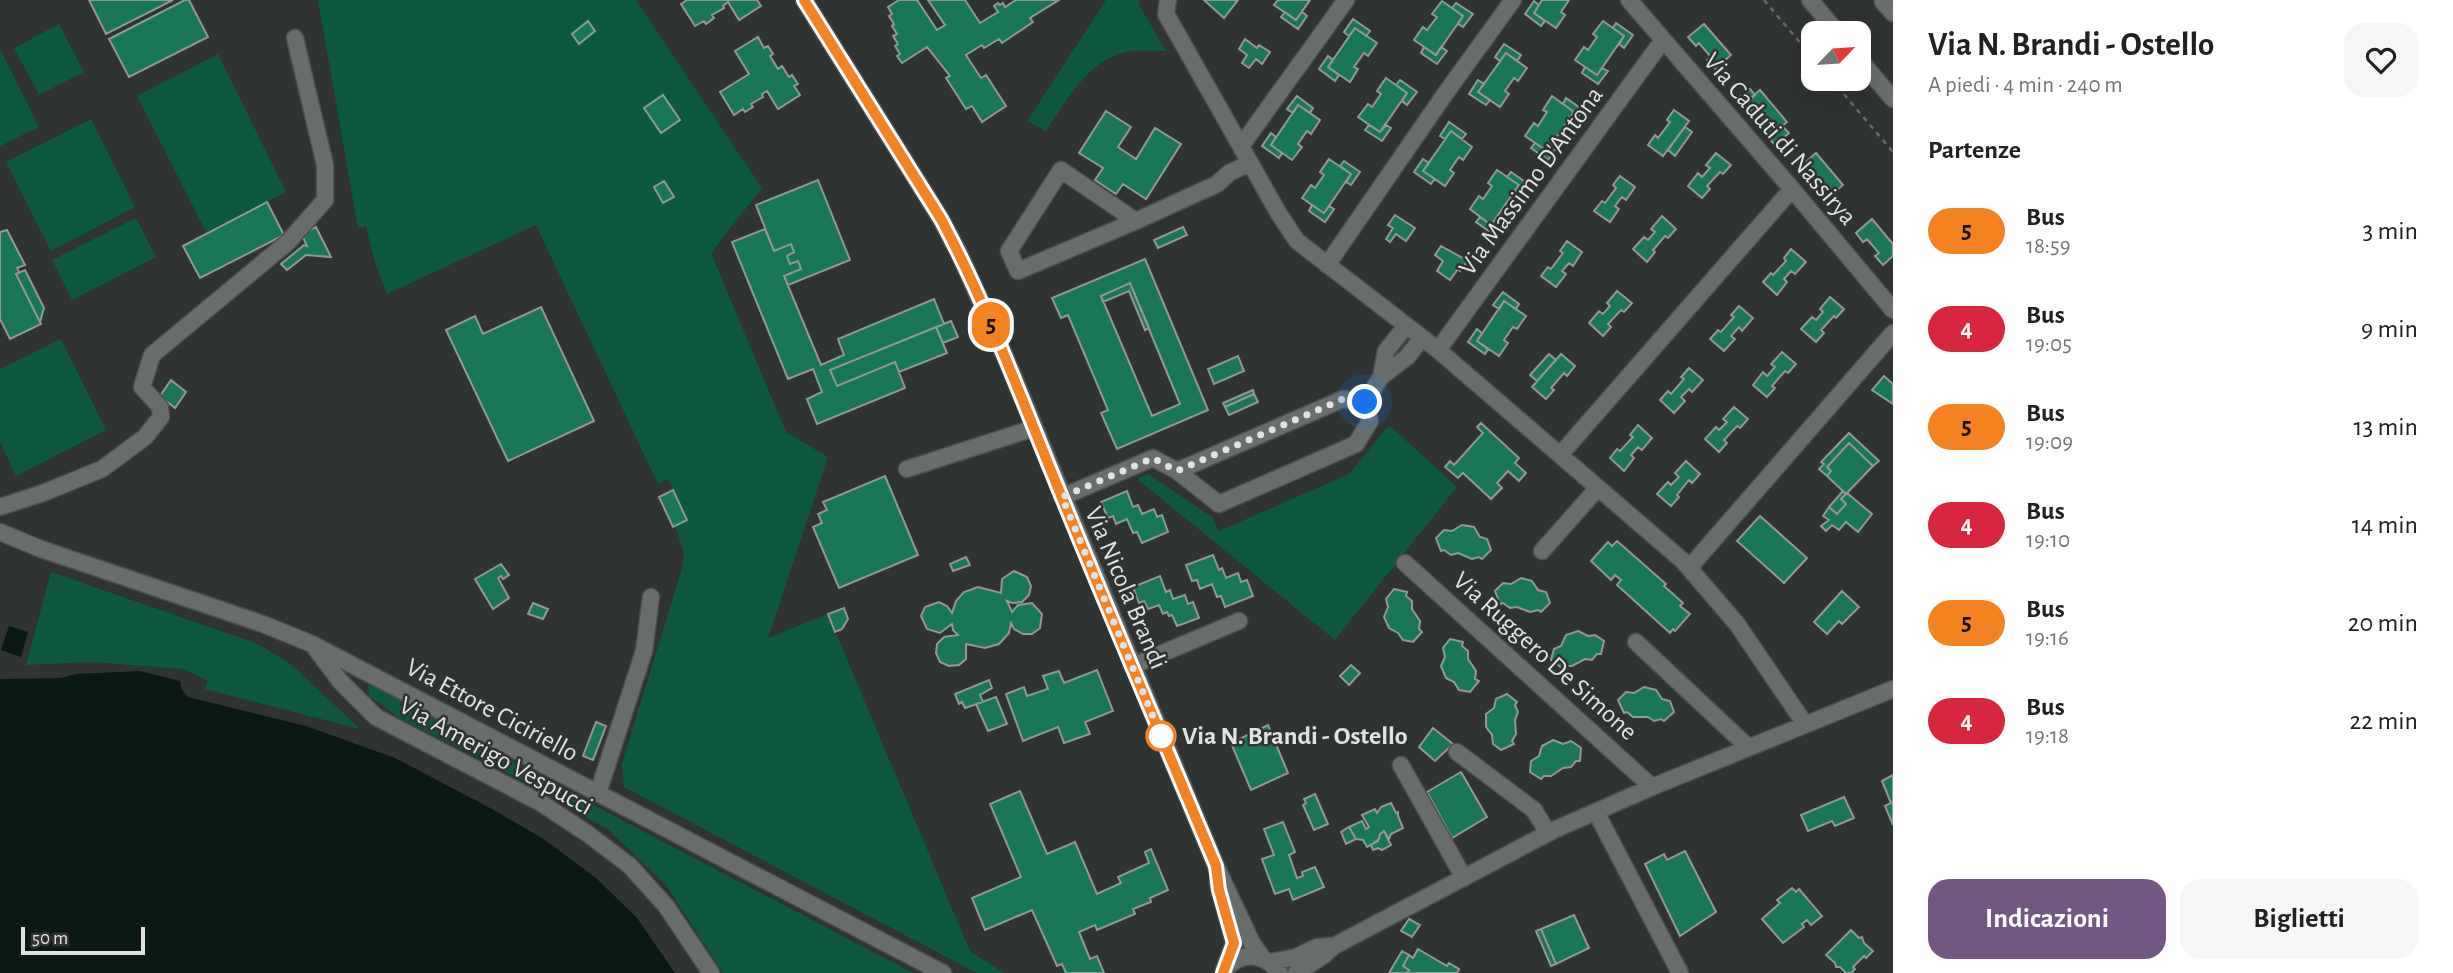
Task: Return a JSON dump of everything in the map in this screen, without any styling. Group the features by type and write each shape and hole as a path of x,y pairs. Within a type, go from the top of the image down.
{"street":[{"name":"Via Nicola Brandi","path":"804,0 947,231 1010,368 1216,866 1252,943 1271,964"},
{"path":"1241,146 1346,0"},
{"path":"1327,265 1513,0"},
{"name":"Via Caduti di Nassirya","path":"1629,0 1792,188 1893,310"},
{"path":"1810,0 1828,21"},
{"path":"1167,7 1250,163 1297,241 1438,350 1689,568 1737,624 1805,724"},
{"path":"0,508 102,470 145,437 161,417 160,407 142,387 152,355 288,242 325,200 325,165 295,38"},
{"name":"Via Massimo D'Antona","path":"1438,350 1663,40"},
{"path":"1871,73 1893,99"},
{"path":"1136,221 1061,170 1009,251 1018,271 1136,221 1217,184 1229,173 1250,163"},
{"path":"1560,455 1792,188"},
{"path":"1381,377 1386,351 1406,326"},
{"path":"1689,568 1893,333"},
{"path":"1062,497 1153,458 1177,471 1219,504 1356,444 1370,421 1365,402 1381,377 1407,357 1422,338"},
{"path":"1177,471 1343,399 1365,402"},
{"path":"907,469 1034,428"},
{"path":"1542,551 1597,489"},
{"name":"Via Ettore Ciciriello","path":"0,532 41,549 263,624 313,644 943,973"},
{"name":"Via Ruggero De Simone","path":"1405,563 1652,787"},
{"path":"598,793 644,651 651,597"},
{"path":"1132,666 1239,621"},
{"path":"1636,642 1748,747"},
{"name":"Via Amerigo Vespucci","path":"313,644 340,681 376,717 541,803 630,866 666,906 711,973"},
{"path":"1296,973 1334,946 1548,833 1652,787 1893,689"},
{"path":"1457,752 1534,810 1548,833"},
{"path":"1401,765 1464,878"},
{"path":"1596,812 1680,973"},
{"name":"Via Nicola Brandi","path":"1216,866 1219,890 1234,943 1223,971"},
{"path":"1223,971 1231,962 1241,957 1271,964 1296,957 1317,947 1334,946"}],"path":[{"path":"1764,0 1801,44"},
{"path":"1841,91 1893,152"}],"green space":[{"path":"318,0 636,0 762,188 711,253 786,432 828,457 768,638 828,614 970,951 1004,973 977,973 624,787 622,763 681,572 684,554 675,526 687,519 668,479 658,484 536,225 387,294 375,263 366,226 358,228"},
{"path":"1106,0 1140,0 1138,3 1166,51 1133,51 1104,61 1092,70 1072,93 1046,131 1027,121"},
{"path":"59,24 84,72 39,95 14,48"},
{"path":"0,49 39,127 0,146"},
{"path":"218,54 286,192 206,232 137,96"},
{"path":"91,119 135,207 51,251 6,162"},
{"path":"136,218 156,257 72,300 52,260"},
{"path":"61,339 106,430 16,476 0,442 0,369"},
{"path":"1389,425 1457,487 1335,640 1137,479 1148,474 1212,517 1219,531 1349,474"},
{"path":"51,572 258,644 292,665 360,729 205,689 208,681 184,669 92,662 26,665"},
{"path":"368,686 378,686 563,789 913,973 723,973 665,884 609,830 518,778 398,717 369,696"}],"shaded area":[{"path":"9,626 28,632 21,657 1,650"},
{"path":"140,671 180,681 182,690 188,697 306,726 395,758 492,809 545,840 596,878 637,918 675,973 0,973 0,679 61,678 76,674"}],"building":[{"path":"89,0 173,0 106,34"},
{"path":"189,0 208,37 129,77 109,39"},
{"path":"687,0 757,0 761,6 739,20 728,2 724,8 712,15 714,18 706,24 704,21 695,26 681,4"},
{"path":"899,0 917,0 937,30 945,25 928,0 965,0 980,23 998,12 994,6 998,3 1003,3 1005,7 1016,0 1059,0 1030,18 1033,22 1002,43 999,39 966,55 981,78 986,75 1006,106 982,122 972,106 966,109 946,78 950,76 927,47 902,63 897,56 900,54 895,46 898,44 893,36 897,34 892,26 894,24 889,16 892,14 888,7"},
{"path":"1204,0 1238,0 1224,18"},
{"path":"1278,0 1310,0 1296,20 1274,5"},
{"path":"1542,0 1569,0 1561,12 1565,15 1556,28 1534,13"},
{"path":"1442,1 1463,16 1436,55 1414,40 1423,27 1427,30 1437,17 1432,14"},
{"path":"1534,1 1539,5 1534,13 1545,21 1541,26 1525,14"},
{"path":"1456,3 1473,14 1463,27 1458,24 1463,16 1452,8"},
{"path":"1285,12 1296,20 1302,12 1307,16 1298,29 1281,17"},
{"path":"1353,19 1370,31 1366,36 1355,28 1349,36 1344,32"},
{"path":"588,21 595,31 579,44 572,34"},
{"path":"1603,21 1624,36 1597,75 1575,60 1584,47 1588,50 1597,37 1593,34"},
{"path":"1616,23 1633,35 1624,48 1619,44 1624,36 1613,28"},
{"path":"1704,24 1731,55 1715,69 1707,60 1711,57 1699,43 1696,46 1688,37"},
{"path":"1355,28 1377,43 1368,56 1364,53 1354,67 1358,69 1350,82 1328,67"},
{"path":"758,37 764,48 768,46 773,54 770,56 778,69 782,66 789,77 792,75 798,84 794,86 800,95 778,109 767,91 762,94 763,97 751,104 753,107 734,115 720,92 749,74 735,51"},
{"path":"1245,39 1257,48 1259,45 1270,52 1262,64 1256,59 1249,68 1242,63 1247,55 1239,49"},
{"path":"1504,44 1521,55 1517,61 1506,53 1500,61 1495,57"},
{"path":"1424,47 1436,55 1441,47 1447,51 1437,64 1421,53"},
{"path":"1506,53 1527,68 1518,81 1514,78 1505,91 1509,94 1500,107 1478,92"},
{"path":"1328,56 1333,60 1328,67 1339,75 1335,81 1319,69"},
{"path":"1585,67 1597,75 1602,68 1608,71 1598,84 1582,73"},
{"path":"1386,78 1407,93 1380,132 1358,117 1368,104 1372,107 1381,94 1377,91"},
{"path":"1400,80 1417,92 1407,105 1402,101 1407,93 1396,85"},
{"path":"1478,80 1484,84 1478,92 1490,100 1486,105 1469,94"},
{"path":"1750,89 1755,95 1744,104 1752,112 1749,114 1737,99"},
{"path":"1760,90 1787,122 1771,135 1763,126 1767,123 1755,109 1752,112 1744,104"},
{"path":"663,95 680,120 661,133 644,108"},
{"path":"1297,96 1313,108 1310,113 1298,105 1293,113 1287,109"},
{"path":"1552,96 1574,112 1547,151 1525,136 1534,123 1538,126 1547,112 1543,110"},
{"path":"1566,98 1583,110 1574,123 1568,120 1574,112 1563,104"},
{"path":"1298,105 1320,120 1311,134 1307,131 1298,144 1302,147 1292,160 1271,145"},
{"path":"1674,110 1689,121 1663,156 1648,145 1655,135 1658,138 1670,122 1667,120"},
{"path":"1106,111 1131,127 1118,147 1136,159 1155,128 1181,144 1146,199 1123,184 1116,194 1095,180 1103,168 1079,153"},
{"path":"1449,122 1466,134 1462,139 1451,131 1445,139 1440,136"},
{"path":"1369,125 1380,132 1386,125 1391,128 1382,141 1365,130"},
{"path":"1763,126 1771,135 1782,126 1789,133 1775,145 1761,129"},
{"path":"1685,127 1692,132 1675,156 1668,150"},
{"path":"1451,131 1472,147 1463,160 1459,157 1450,170 1454,173 1445,186 1423,171"},
{"path":"1271,133 1276,137 1271,145 1282,153 1279,158 1262,146"},
{"path":"1535,143 1547,151 1552,143 1557,147 1548,160 1531,148"},
{"path":"1716,153 1731,165 1707,186 1710,189 1702,198 1688,186 1698,173 1702,177 1710,168 1706,165"},
{"path":"1816,153 1843,185 1827,199 1820,190 1823,187 1812,173 1808,176 1800,167"},
{"path":"1329,159 1351,174 1324,213 1302,198 1311,185 1315,188 1324,175 1320,172"},
{"path":"1423,159 1429,163 1423,171 1435,179 1431,184 1414,172"},
{"path":"1344,161 1360,172 1351,185 1346,182 1351,174 1340,166"},
{"path":"1497,170 1519,185 1491,225 1470,209 1479,196 1483,199 1492,186 1488,183"},
{"path":"1511,172 1528,184 1519,197 1513,193 1519,185 1507,177"},
{"path":"1620,176 1635,187 1626,200 1622,197 1615,206 1619,209 1610,222 1594,211 1602,201 1605,203 1616,188 1613,185"},
{"path":"818,180 850,260 788,285 784,276 801,269 798,261 790,264 787,256 794,252 791,244 774,251 756,205"},
{"path":"664,181 674,197 663,203 654,187"},
{"path":"267,202 284,235 200,278 183,246"},
{"path":"1312,205 1324,213 1329,206 1334,209 1325,222 1309,211"},
{"path":"1395,215 1415,228 1406,241 1396,234 1390,242 1386,239 1393,228 1388,225"},
{"path":"1662,216 1676,229 1668,238 1665,236 1647,262 1633,249 1644,237 1648,240 1655,232 1651,229"},
{"path":"1480,217 1491,225 1497,217 1502,220 1493,234 1476,222"},
{"path":"1872,219 1893,244 1893,256 1883,265 1875,256 1879,253 1867,239 1863,242 1856,233"},
{"path":"316,227 331,257 306,255 287,270 281,264 304,245 307,246 302,235"},
{"path":"1183,227 1187,235 1158,248 1154,240"},
{"path":"765,229 774,251 791,244 794,252 787,256 790,264 798,261 801,269 784,276 821,365 844,355 838,339 934,299 944,324 830,370 837,386 895,362 905,388 817,424 807,399 822,392 813,369 788,379 732,242"},
{"path":"7,230 25,265 17,268 19,272 16,274 41,324 10,339 0,319 0,232"},
{"path":"1567,241 1582,252 1573,266 1569,263 1562,271 1566,274 1556,287 1541,276 1548,267 1551,269 1563,253 1560,251"},
{"path":"1441,246 1468,261 1450,280 1437,271 1443,261 1435,255"},
{"path":"1791,249 1806,262 1795,274 1791,271 1777,295 1763,282 1786,261 1784,258"},
{"path":"1145,259 1208,410 1117,449 1101,413 1108,410 1068,315 1061,318 1052,298","holes":["1130,283 1180,404 1152,416 1101,296"]},
{"path":"25,270 44,308 40,322 16,274"},
{"path":"1130,283 1149,328 1145,330 1129,291 1103,302 1101,296"},
{"path":"1617,291 1632,303 1608,324 1611,327 1603,336 1589,323 1599,311 1603,314 1610,306 1607,303"},
{"path":"1503,292 1519,304 1516,309 1504,301 1499,309 1493,305"},
{"path":"1830,297 1844,309 1821,330 1824,333 1816,342 1801,329 1812,317 1816,320 1823,312 1820,309"},
{"path":"1504,301 1526,316 1517,329 1513,327 1504,340 1508,343 1499,356 1477,341"},
{"path":"1739,306 1753,318 1742,331 1739,327 1731,336 1735,339 1724,351 1710,339 1718,330 1721,332 1734,317 1731,315"},
{"path":"541,307 594,421 508,461 446,330 475,316 483,334"},
{"path":"951,321 958,337 943,343 936,327"},
{"path":"936,327 947,353 899,372 895,362 837,386 830,370"},
{"path":"1477,329 1482,333 1477,341 1488,349 1485,354 1468,342"},
{"path":"1782,352 1796,364 1788,373 1785,371 1772,386 1775,388 1767,397 1753,385 1763,372 1767,376 1775,367 1771,364"},
{"path":"1549,354 1556,360 1537,381 1530,375"},
{"path":"1561,354 1575,366 1567,376 1564,373 1551,388 1554,390 1546,399 1532,387"},
{"path":"1238,356 1244,371 1214,384 1208,369"},
{"path":"1689,368 1703,380 1692,392 1689,389 1681,397 1685,401 1674,413 1660,400 1668,391 1671,394 1684,379 1681,377"},
{"path":"1884,376 1893,384 1893,404 1872,390"},
{"path":"171,380 186,392 175,408 160,396"},
{"path":"1253,390 1254,394 1225,407 1223,403"},
{"path":"1254,394 1258,402 1229,415 1225,407"},
{"path":"1734,407 1748,419 1724,440 1727,443 1719,452 1705,439 1716,427 1719,430 1727,422 1723,419"},
{"path":"1481,423 1519,458 1515,463 1526,473 1519,481 1508,471 1497,483 1502,488 1491,499 1463,473 1458,478 1445,467 1450,461 1454,465 1483,433 1477,427"},
{"path":"1638,425 1652,438 1642,450 1638,447 1631,455 1634,458 1624,471 1610,458 1633,437 1630,435"},
{"path":"1849,433 1879,461 1873,466 1849,443 1827,467 1831,471 1827,476 1819,469 1824,464 1821,462"},
{"path":"1849,443 1873,466 1847,493 1872,514 1858,532 1846,522 1839,530 1832,525 1826,531 1821,526 1829,520 1823,516 1829,507 1837,514 1846,504 1841,499 1846,494 1827,476 1831,471 1827,467"},
{"path":"1686,461 1700,474 1692,483 1689,480 1671,506 1657,494 1668,482 1671,485 1679,477 1675,473"},
{"path":"885,476 918,555 839,588 813,527 822,523 818,514 827,510 823,502"},
{"path":"673,490 687,520 673,527 659,497"},
{"path":"1127,491 1133,507 1138,505 1142,514 1154,509 1157,517 1162,515 1168,532 1142,543 1137,532 1133,533 1127,519 1116,524 1113,516 1108,518 1101,502"},
{"path":"1843,491 1846,494 1841,499 1846,504 1837,514 1829,507"},
{"path":"1760,516 1807,558 1784,583 1737,541"},
{"path":"1462,525 1474,527 1480,537 1487,539 1491,550 1482,559 1441,551 1436,538 1444,530 1452,531"},
{"path":"1617,541 1666,584 1664,586 1683,603 1680,606 1690,614 1675,631 1673,629 1670,633 1617,585 1621,580 1615,575 1611,580 1591,561 1608,542 1612,546"},
{"path":"1213,555 1219,570 1222,568 1226,578 1238,573 1241,582 1247,580 1253,596 1225,607 1212,584 1200,589 1197,580 1192,581 1186,565"},
{"path":"966,557 970,565 953,571 950,564"},
{"path":"501,564 509,575 503,579 501,576 498,578 509,598 493,609 475,579"},
{"path":"1014,571 1027,577 1031,586 1029,595 1022,602 1007,601 1012,612 1018,605 1032,603 1042,614 1040,628 1032,634 1023,634 1014,629 1011,623 1009,633 999,644 985,648 966,644 966,659 959,665 949,666 940,662 936,653 937,644 944,637 958,635 952,624 940,633 927,629 921,616 925,607 939,602 947,606 952,613 956,601 964,592 978,587 1001,593 1002,579"},
{"path":"1160,576 1166,592 1170,590 1173,599 1185,595 1188,604 1193,602 1199,618 1177,626 1172,615 1169,616 1167,612 1163,614 1159,605 1148,609 1144,601 1139,603 1133,587"},
{"path":"1521,578 1532,581 1538,590 1546,592 1550,603 1541,612 1530,612 1500,604 1495,591 1503,583 1511,584"},
{"path":"1394,589 1407,592 1406,596 1412,601 1412,609 1420,621 1419,629 1422,632 1413,642 1403,640 1389,628 1384,617 1388,607 1386,599"},
{"path":"1842,591 1859,607 1842,624 1839,621 1827,634 1814,622"},
{"path":"533,603 548,609 543,619 528,614"},
{"path":"844,608 848,619 842,629 835,632 828,614"},
{"path":"1578,631 1588,636 1595,635 1604,641 1601,654 1597,654 1592,660 1585,659 1562,668 1551,660 1554,649 1561,646 1566,635"},
{"path":"1450,639 1463,642 1462,646 1468,651 1468,659 1476,671 1475,679 1479,681 1470,692 1459,690 1454,682 1446,678 1441,666 1445,657 1443,648"},
{"path":"1351,665 1360,673 1349,685 1340,676"},
{"path":"1097,670 1113,711 1085,722 1090,734 1064,743 1058,727 1023,741 1006,694 1024,687 1027,696 1048,689 1043,676 1059,671 1064,683"},
{"path":"989,680 992,688 980,695 983,702 965,708 962,702 959,704 955,694"},
{"path":"1644,687 1656,690 1662,699 1670,701 1674,712 1664,721 1633,717 1627,712 1624,713 1618,700 1626,692 1634,693"},
{"path":"1507,694 1517,702 1516,734 1512,741 1514,744 1501,750 1493,744 1492,735 1486,727 1486,714 1494,708 1496,699"},
{"path":"996,697 1007,724 988,731 976,704"},
{"path":"596,722 606,726 593,760 583,756"},
{"path":"1268,725 1288,773 1251,790 1231,743"},
{"path":"1433,728 1453,744 1435,761 1419,747"},
{"path":"1553,740 1563,744 1571,741 1581,748 1580,761 1541,779 1530,772 1531,761 1539,756 1542,746"},
{"path":"1461,772 1487,817 1452,838 1427,792"},
{"path":"1893,775 1893,825 1885,806 1891,803 1882,781"},
{"path":"1020,791 1047,854 1075,842 1097,894 1121,883 1118,877 1149,863 1145,852 1151,849 1168,890 1150,898 1151,902 1133,909 1135,914 1097,930 1095,925 1079,932 1090,959 1097,956 1104,973 1066,973 1062,964 1057,966 1032,910 985,930 972,898 1021,877 990,804"},
{"path":"1315,794 1328,824 1314,830 1303,805 1306,803 1304,799"},
{"path":"1844,797 1854,818 1835,826 1832,821 1808,831 1801,815"},
{"path":"1391,803 1396,813 1398,812 1403,828 1391,834 1389,839 1384,831 1378,841 1367,847 1363,840 1356,839 1349,827 1362,821 1366,829 1369,827 1362,815 1375,809 1377,813 1381,807"},
{"path":"1283,822 1295,852 1289,855 1297,878 1303,876 1302,872 1315,867 1324,887 1293,900 1289,889 1275,894 1262,859 1274,855 1264,829"},
{"path":"1349,827 1356,839 1346,844 1341,832"},
{"path":"1384,831 1391,845 1382,850 1373,850 1371,845"},
{"path":"1685,851 1716,912 1680,936 1645,864 1664,854 1667,860"},
{"path":"1792,888 1796,892 1799,889 1822,916 1811,925 1807,920 1802,924 1804,927 1783,943 1762,919 1780,903 1777,900"},
{"path":"1574,915 1589,948 1556,964 1541,929"},
{"path":"1409,919 1420,925 1412,937 1401,931"},
{"path":"1541,929 1556,964 1551,966 1536,931"},
{"path":"1851,930 1859,938 1862,937 1864,943 1873,951 1853,967 1855,969 1851,973 1846,973 1836,967 1826,955"},
{"path":"1418,949 1447,966 1449,963 1459,969 1457,973 1407,973 1409,970 1403,966 1409,955 1413,958"},
{"path":"1402,951 1409,955 1403,966 1409,970 1407,973 1389,973"}],"bus line":[{"name":"5","path":"804,0 941,219 960,254 1010,368 1216,866 1219,890 1234,943 1223,973"}],"place":[{"name":"Via N. Brandi - Ostello","path":"1161,736"}],"route":[{"path":"1161,736 1164,743 1062,497 1153,458 1177,471 1343,399 1365,402"}]}
